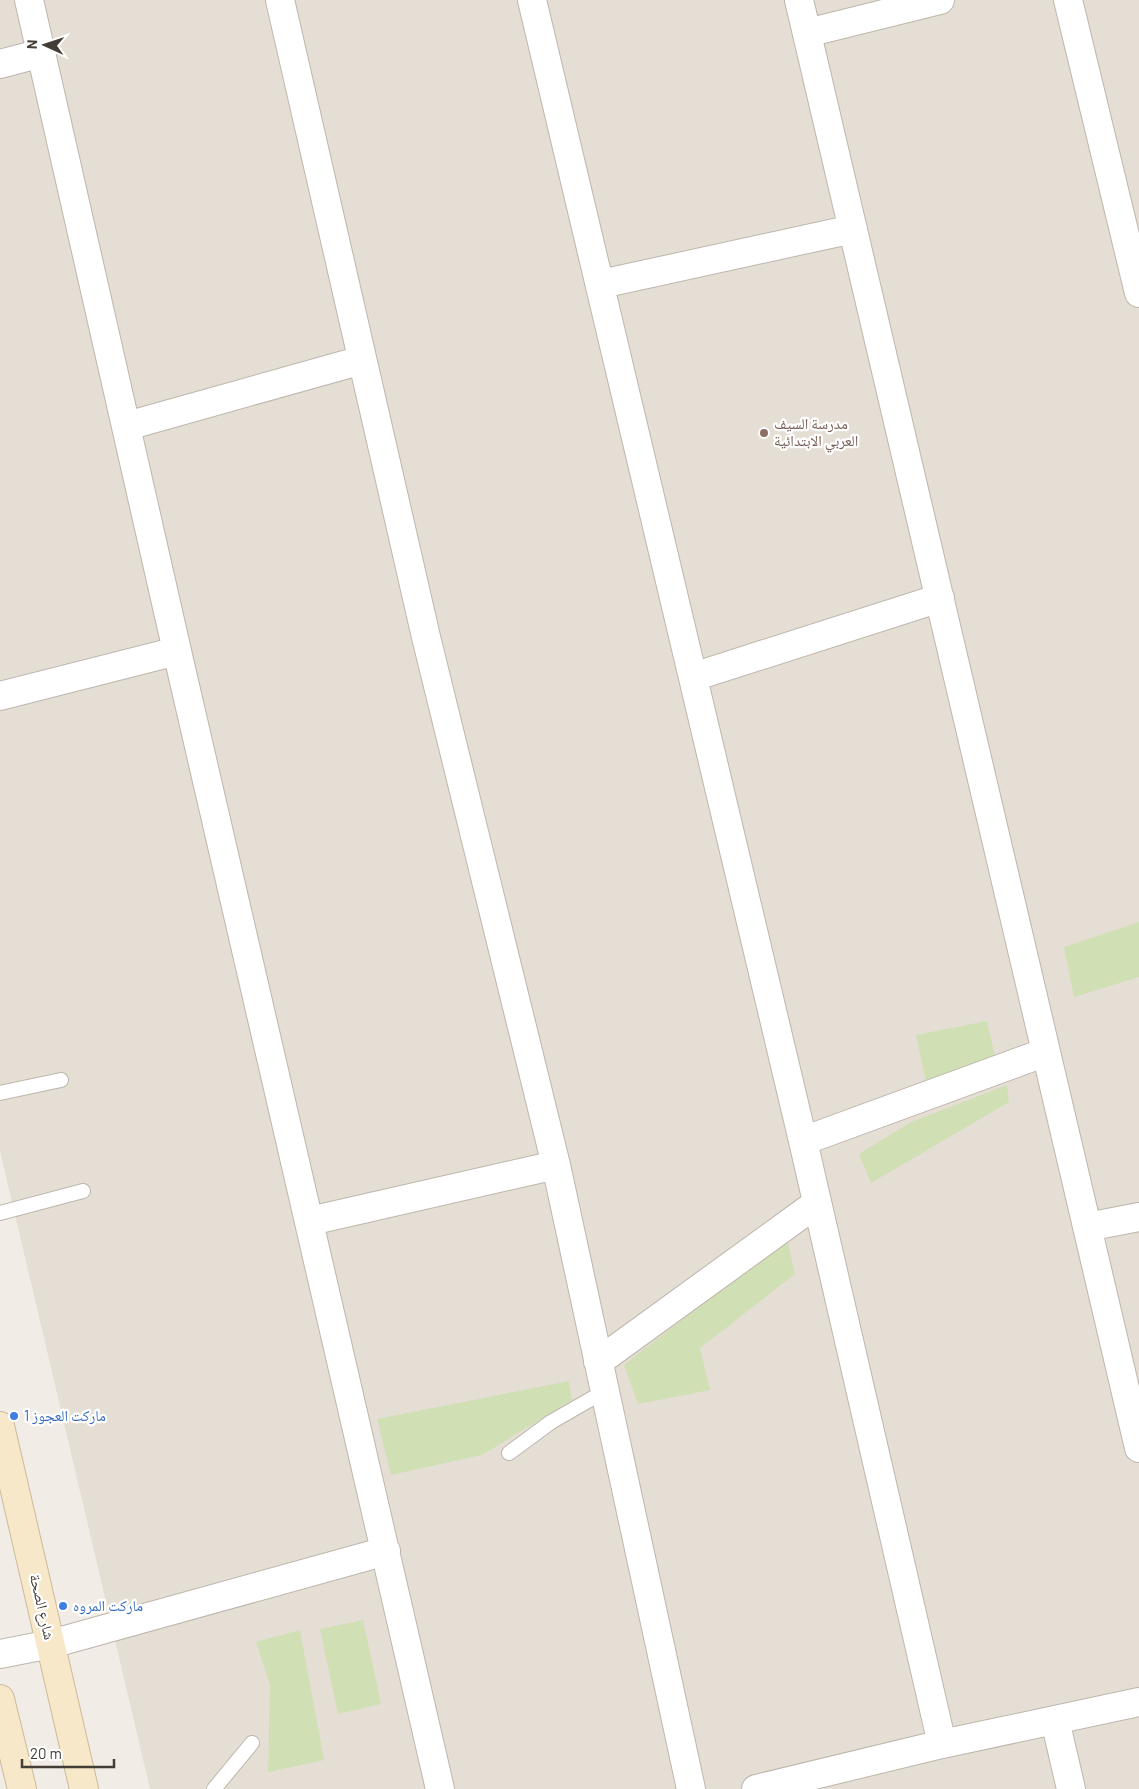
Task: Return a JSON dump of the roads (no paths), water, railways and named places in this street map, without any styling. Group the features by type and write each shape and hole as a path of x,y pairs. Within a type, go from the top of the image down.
{"street":[{"path":"29,0 127,426 176,651 310,1221 440,1789"},
{"path":"280,0 426,637 556,1165 691,1789"},
{"path":"532,0 601,284 803,1141 942,1744"},
{"path":"799,0 1139,1448"},
{"path":"807,33 940,0"},
{"path":"1068,0 1129,204 1139,293"},
{"path":"0,64 42,53"},
{"path":"601,284 853,229"},
{"path":"127,426 362,360"},
{"path":"693,676 940,598"},
{"path":"0,696 176,651"},
{"path":"803,1141 1046,1052"},
{"path":"310,1221 556,1165"},
{"path":"598,1362 817,1203"},
{"path":"1087,1227 1139,1217"},
{"name":"شارع الصحة","path":"0,1426 84,1789"},
{"path":"0,1654 51,1644 386,1552"},
{"path":"0,1699 5,1736 22,1789"},
{"path":"756,1789 942,1744 1139,1702"},
{"path":"1056,1720 1071,1789"}],"lane":[{"path":"0,1093 61,1080"},
{"path":"0,1213 83,1191"},
{"path":"510,1453 551,1422 605,1391"},
{"path":"214,1789 252,1743"}],"place":[{"name":"مدرسة السيف العربي الابتدائية","path":"764,433"},
{"name":"ماركت العجوز 1","path":"14,1416"},
{"name":"ماركت المروه","path":"63,1606"}]}
